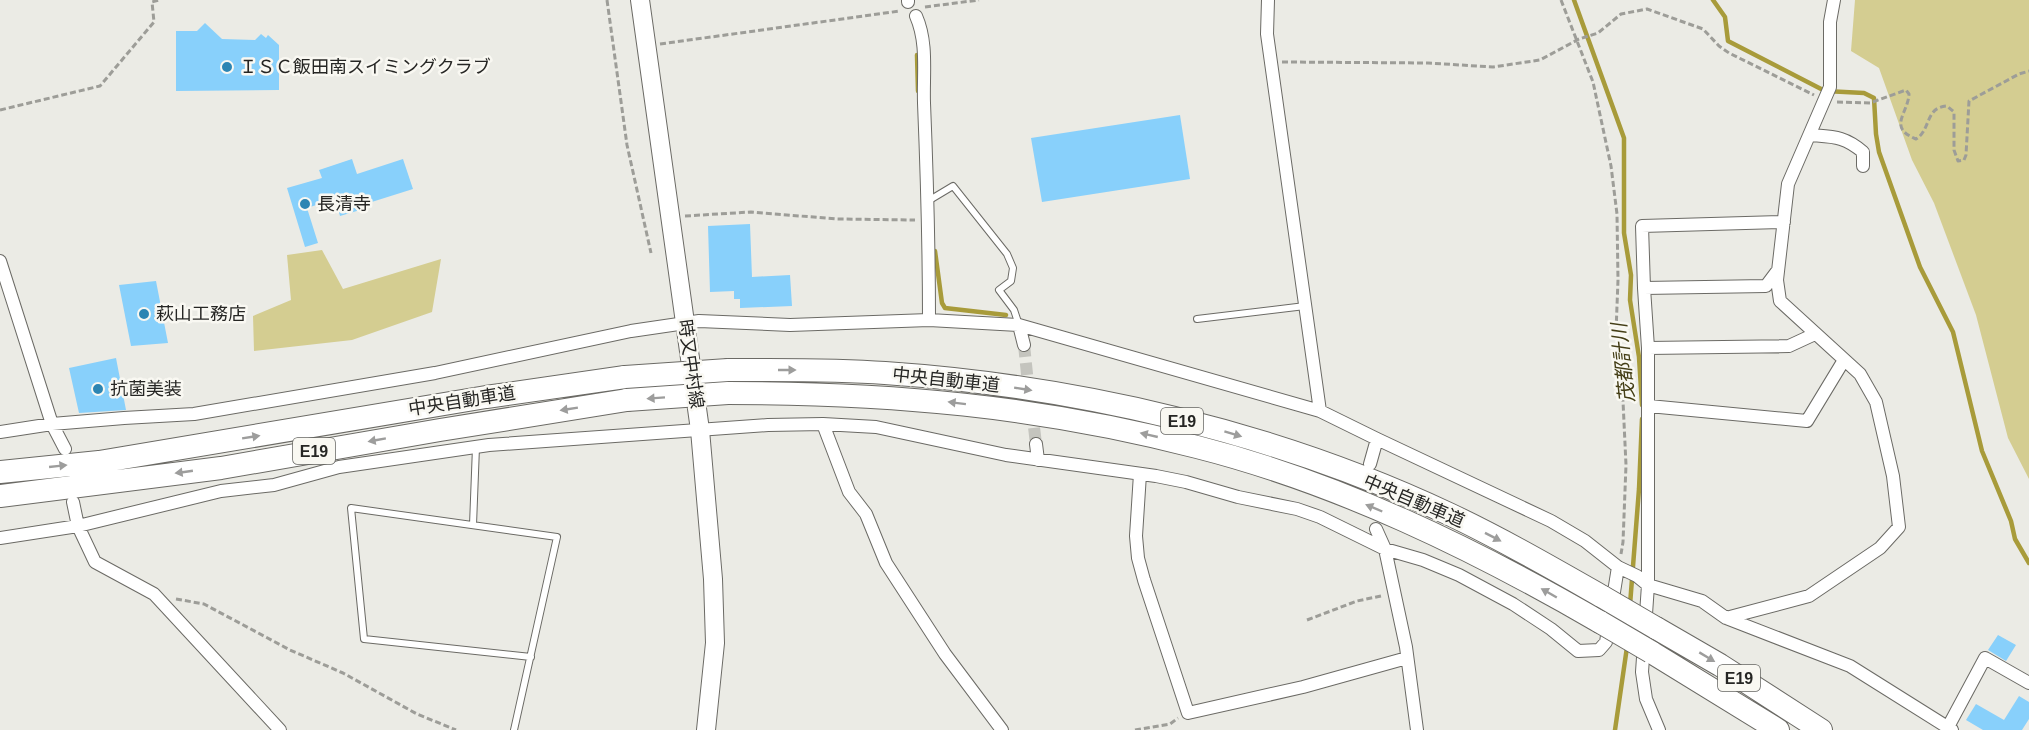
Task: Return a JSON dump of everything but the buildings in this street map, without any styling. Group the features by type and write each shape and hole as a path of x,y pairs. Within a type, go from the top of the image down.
{"highway":[{"name":"中央自動車道","path":"0,472 99,462 486,397 625,377 728,370 873,372 1023,388 1204,425 1363,478 1448,514 1603,597 1720,665 1821,730"},
{"name":"中央自動車道","path":"0,496 221,468 627,400 728,393 807,393 950,402 1020,410 1098,424 1198,447 1300,480 1439,536 1522,577 1651,652 1778,730"}],"main road":[{"name":"時又中村線","path":"640,0 700,430 714,590 715,643 706,730"}],"street":[{"path":"1268,0 1266,34 1320,411"},
{"path":"1726,618 1809,596 1880,548 1899,527 1893,476 1876,402 1860,374 1780,301 1777,280 1788,184 1827,95 1830,22 1834,0"},
{"path":"912,7 924,54 929,220 929,320"},
{"path":"1810,135 1837,137 1850,142 1863,153 1863,166"},
{"path":"1659,730 1646,699 1642,672 1648,585 1648,348 1642,226 1784,222"},
{"path":"0,261 52,424 65,448"},
{"path":"1644,288 1766,286 1779,269"},
{"path":"0,432 52,424 194,414 435,373 631,331 686,322 790,325 929,320 1019,325 1320,411 1551,521 1585,541 1648,585 1702,601 1726,618 1850,666 1950,729 1985,658 2029,683"},
{"path":"1019,325 1024,345"},
{"path":"1648,348 1789,346 1815,334"},
{"path":"1648,406 1807,421 1844,360"},
{"path":"0,538 78,526 221,490 274,485 339,467 476,447 768,425 824,424 876,427 1006,455 1186,482 1238,497 1297,509 1320,517 1385,549 1423,560 1468,580 1513,604 1551,629 1578,651 1599,650 1605,642 1622,568"},
{"path":"824,424 849,492 866,514 886,563 922,615 945,654 1002,730"},
{"path":"1370,464 1377,439"},
{"path":"1036,444 1038,460"},
{"path":"1140,474 1136,526 1138,558 1188,712 1303,687 1407,658"},
{"path":"73,502 78,526 95,562 154,594 280,730"},
{"path":"1376,529 1385,549 1395,592 1417,730"}],"lane":[{"path":"928,201 953,186 1007,255 1013,268 1011,281 999,290 1014,310 1019,325"},
{"path":"1197,319 1306,306"},
{"path":"473,525 476,447"},
{"path":"514,730 531,657 557,537 351,508 364,639 531,657"}],"path":[{"path":"0,110 100,86 154,22 152,2 159,0"},
{"path":"607,0 627,145 651,253"},
{"path":"660,44 912,7 979,0"},
{"path":"1561,0 1593,82 1611,166 1617,214 1616,332 1625,373 1623,401 1626,465 1622,568"},
{"path":"1272,66 1282,62 1416,63 1493,67 1539,60 1578,40 1598,33 1621,14 1647,9 1703,29 1729,53 1827,95 1863,104 1906,90 1909,94 1900,125 1903,131 1916,139 1921,136 1930,114 1941,106 1947,106 1954,112 1955,156 1958,161 1964,160 1966,155 1969,101 2029,71"},
{"path":"683,216 752,212 837,219 929,220"},
{"path":"1307,620 1357,601 1395,592"},
{"path":"154,594 204,604 290,650 343,673 417,714 456,730"},
{"path":"1135,730 1170,724 1188,712"}],"shaded area":[{"path":"1855,0 2029,0 2029,479 2008,438 1976,315 1934,203 1912,160 1879,68 1851,51"},
{"path":"322,250 343,289 441,259 432,312 352,340 254,351 253,316 291,300 287,255"}],"waterway":[{"name":"茂都計川","path":"1574,0 1624,138 1624,233 1631,275 1630,300 1639,357 1642,405"},
{"path":"1713,0 1725,17 1728,41 1825,91 1864,93 1874,98 1879,152 1920,267 1953,332 1982,451 2011,521 2015,539 2029,563"},
{"path":"917,55 918,91"},
{"path":"935,251 942,303 945,308 1006,315"},
{"name":"茂都計川","path":"1630,605 1642,419"},
{"name":"茂都計川","path":"1615,730 1627,647"}],"tunnel":[{"path":"1024,345 1029,393"},
{"path":"1032,410 1036,444"}],"place":[{"name":"ＩＳＣ飯田南スイミングクラブ","path":"227,67"},
{"name":"長清寺","path":"305,204"},
{"name":"萩山工務店","path":"144,314"},
{"name":"抗菌美装","path":"98,389"}]}
